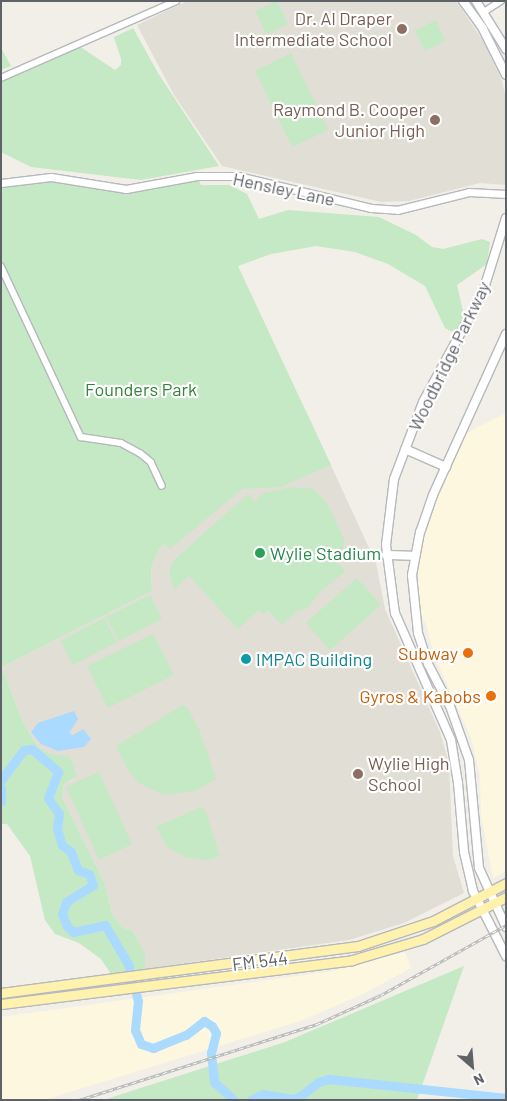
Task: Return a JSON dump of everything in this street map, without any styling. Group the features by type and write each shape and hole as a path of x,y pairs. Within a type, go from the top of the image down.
{"main road":[{"path":"506,49 476,1 465,4 504,64 506,75"},
{"name":"Woodbridge Parkway","path":"506,218 483,292 423,402 405,449 389,504 386,555 395,613 451,740 458,783 464,857 477,898 506,956"},
{"path":"506,334 433,495 414,556 413,599 418,633 428,664 462,736 473,788 478,860 488,892 506,927"},
{"path":"405,449 446,467"},
{"path":"386,555 414,556"},
{"path":"418,668 428,664"},
{"path":"451,740 462,736"},
{"path":"460,820 474,819"},
{"name":"FM 544","path":"1,993 284,958 371,943 433,921 506,882"},
{"name":"FM 544","path":"1,1004 286,971 352,960 394,949 450,927 506,897"},
{"path":"284,958 286,971"}],"street":[{"path":"1,78 176,1"},
{"path":"484,12 501,1"},
{"name":"Hensley Lane","path":"1,182 51,177 126,189 197,176 238,176 385,210 420,206 469,192 506,194"},
{"path":"1,266 82,437 121,443 140,453 151,462 162,486"}],"shaded area":[{"path":"187,1 456,1 484,42 502,81 506,98 506,185 480,183 409,201 381,202 222,166 174,95 137,25"},
{"path":"305,409 376,563 385,609 440,732 449,764 453,856 464,893 404,923 349,940 145,969 145,953 133,931 123,928 112,914 105,884 62,797 64,784 75,779 51,754 37,746 21,718 2,667 152,591 151,568 159,549"},
{"path":"506,413 506,871 493,878 481,815 480,776 471,738 434,655 426,623 419,615 418,575 425,525 465,434"},
{"path":"405,952 411,968 365,993 303,1020 44,1100 1,1100 1,1017 333,971"}],"green space":[{"path":"277,1 288,24 267,35 255,11"},
{"path":"436,20 445,41 425,51 415,31"},
{"path":"133,28 158,73 219,166 141,180 31,167 1,152 1,80 79,46 115,70 121,65 121,59 114,37"},
{"path":"1,48 11,66 1,70"},
{"path":"291,53 328,130 292,147 255,71"},
{"name":"Founders Park","path":"197,176 201,185 229,185 247,194 259,219 288,210 379,217 416,235 432,247 443,249 482,239 490,242 487,264 457,285 465,320 458,335 445,328 425,286 388,264 355,252 316,246 271,254 238,266 331,465 280,487 242,489 170,549 164,544 159,549 151,568 152,591 2,667 21,718 37,746 51,754 70,757 77,777 64,784 62,797 105,884 112,914 123,928 133,931 145,953 145,969 111,974 101,959 79,943 55,934 45,920 30,856 7,824 1,824 1,183 66,180 120,188"},
{"name":"Wylie Stadium","path":"293,487 313,489 326,501 344,539 343,548 334,559 346,571 320,592 308,608 296,612 282,625 268,611 263,614 259,610 238,629 189,576 174,590 169,572 174,560 248,494 255,502 262,493"},
{"path":"357,578 381,605 330,650 306,623"},
{"path":"150,595 162,619 119,641 106,617"},
{"path":"104,618 117,642 73,665 61,641"},
{"path":"153,634 174,675 108,708 87,666"},
{"path":"183,705 187,707 199,729 216,779 195,791 164,795 139,783 128,770 116,746"},
{"path":"99,772 132,844 99,860 66,787"},
{"path":"201,807 205,810 220,856 207,860 185,857 167,847 156,827"},
{"path":"464,966 417,1100 103,1100 285,1042"}],"water":[{"path":"74,711 78,719 69,733 73,735 83,729 91,739 84,747 58,751 41,744 31,732 38,723"}],"waterway":[{"path":"1,780 24,750 32,749 58,772 48,798 59,814 57,829 62,845 71,852 78,870 89,874 93,885 66,902 62,914 67,926 73,932 105,925 128,964 138,1001 135,1030 141,1044 153,1048 186,1035 204,1021 212,1026 216,1033 211,1053 214,1082 234,1100"},
{"path":"1,788 1,801"},
{"path":"251,1100 263,1094 291,1099 299,1097 318,1082 329,1079 506,1098"}],"railway":[{"path":"79,1100 317,1024 381,995 506,925"}],"place":[{"name":"Dr. Al Draper Intermediate School","path":"402,29"},
{"name":"Raymond B. Cooper Junior High","path":"435,120"},
{"name":"Wylie Stadium","path":"260,553"},
{"name":"Subway","path":"468,653"},
{"name":"IMPAC Building","path":"246,659"},
{"name":"Gyros & Kabobs","path":"491,696"},
{"name":"Wylie High School","path":"358,774"}]}
